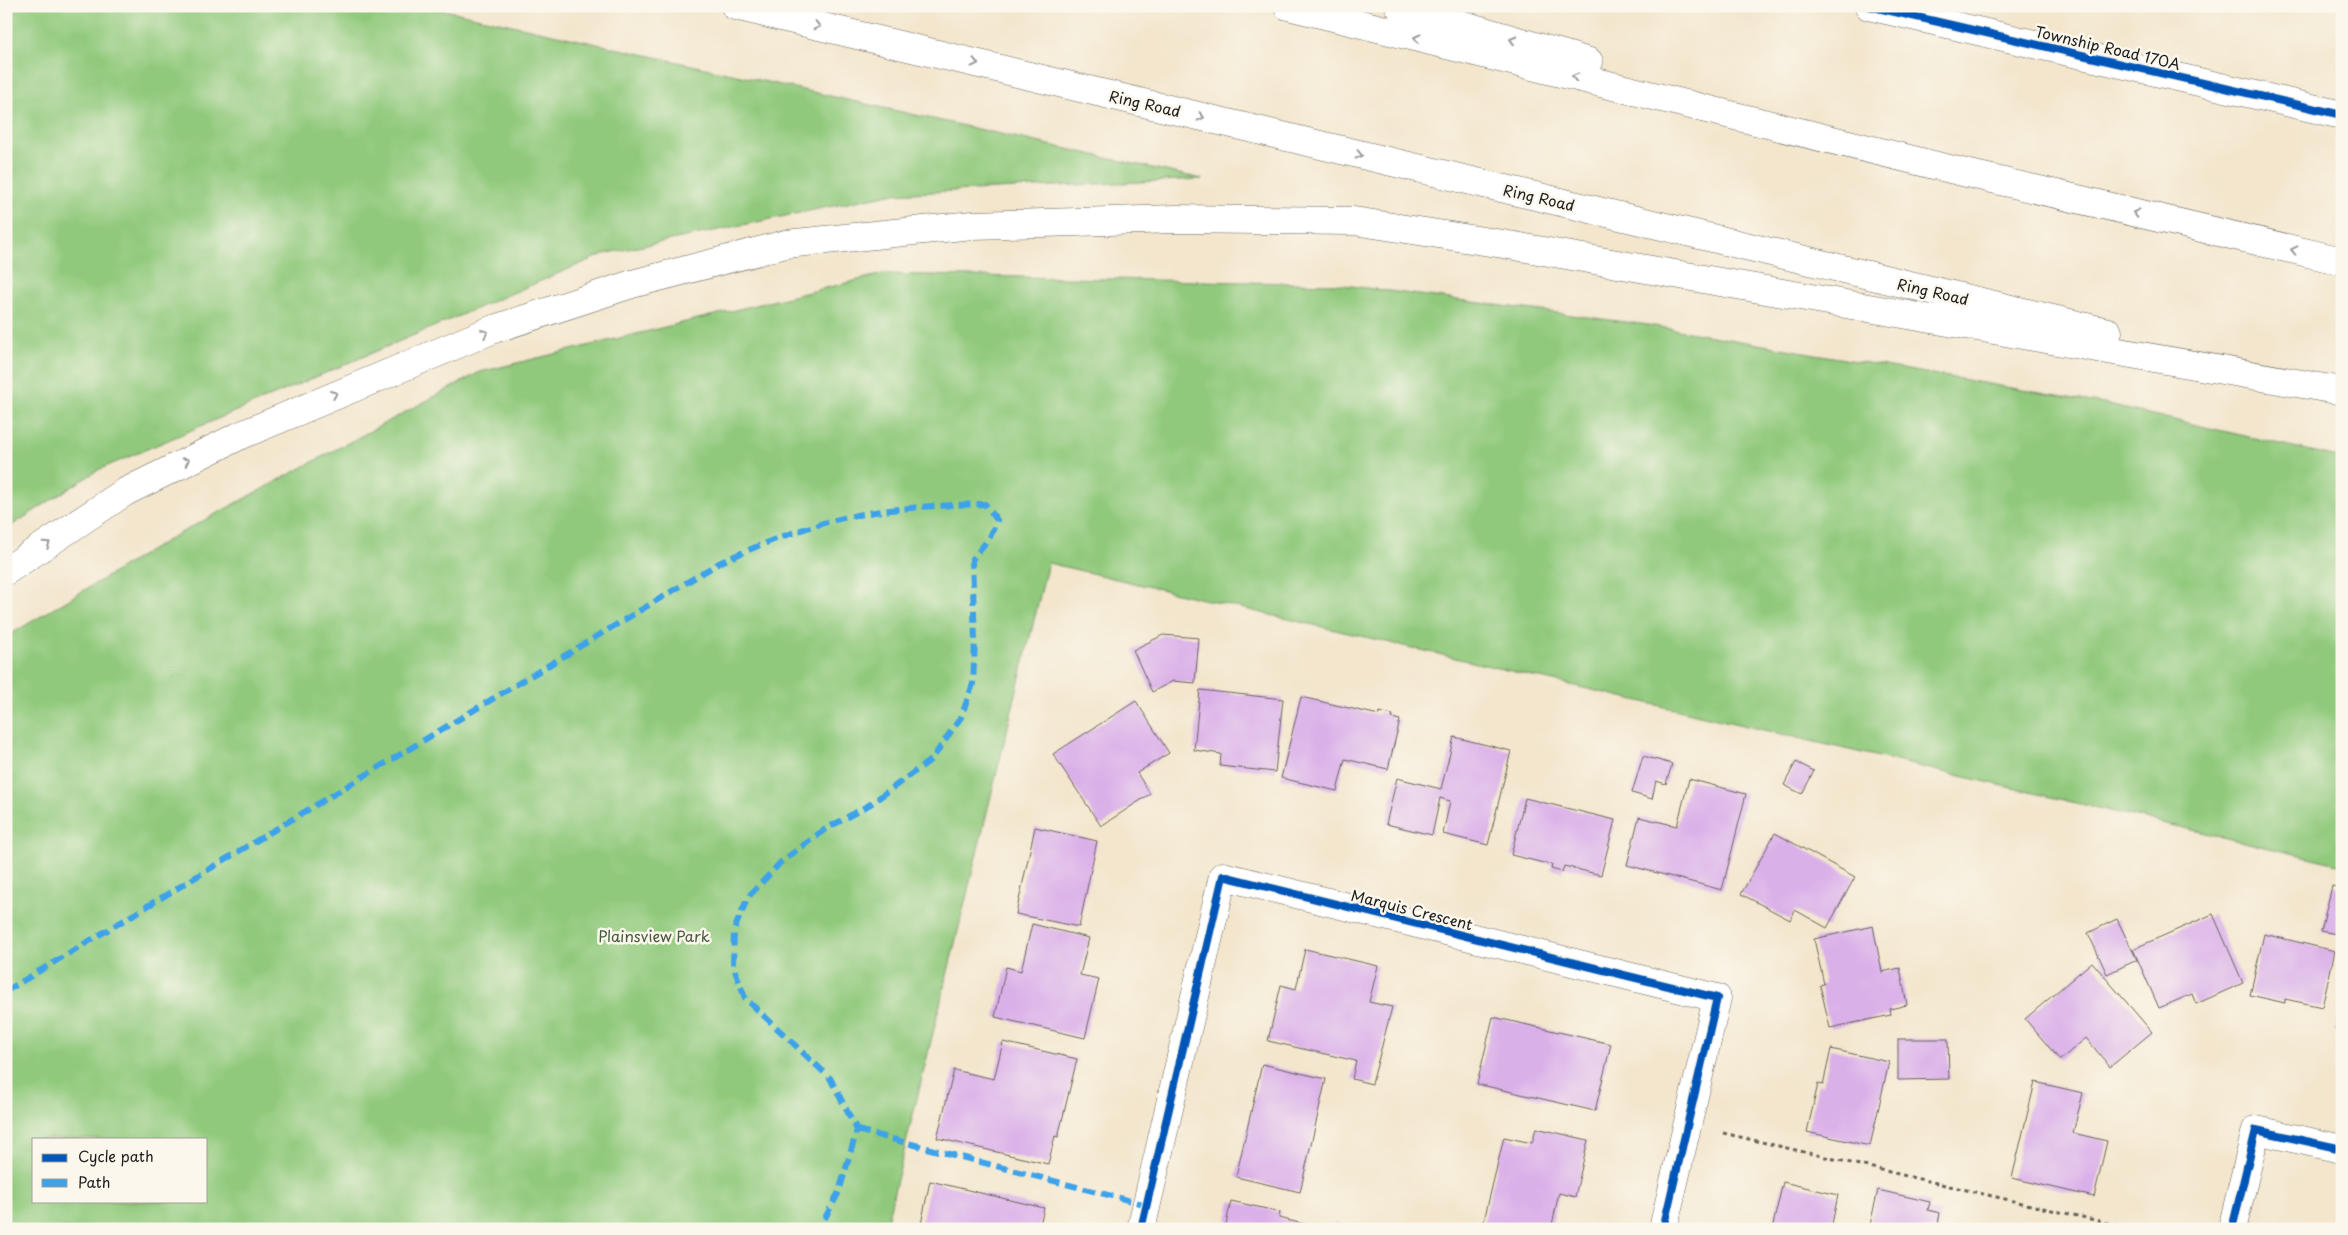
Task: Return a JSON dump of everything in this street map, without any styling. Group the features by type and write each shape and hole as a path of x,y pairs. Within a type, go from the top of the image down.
{"main road":[{"name":"Ring Road","path":"735,6 2342,390"},
{"path":"1288,6 1962,172 2342,262"},
{"path":"1399,6 1962,172"},
{"name":"Township Road 170A","path":"1869,6 2342,115"},
{"path":"6,571 134,487 238,436 494,329 632,284 786,244 973,224 1176,219 1354,221 1502,244 2342,390"},
{"name":"Marquis Crescent","path":"1142,1229 1222,876 1718,998 1663,1229"},
{"path":"2232,1229 2256,1130 2342,1149"}],"path":[{"path":"1687,1125 2133,1229"}],"green space":[{"path":"6,6 427,6 1202,179 890,194 604,254 98,470 6,529"},
{"name":"Plainsview Park","path":"883,274 1336,284 1648,325 2104,404 2342,458 2342,865 1048,563 885,1229 6,1229 6,637 173,537 480,372"}],"building":[{"path":"1163,635 1199,638 1195,683 1173,681 1152,692 1133,650"},
{"path":"1200,690 1283,699 1275,772 1220,766 1221,754 1194,750"},
{"path":"1301,697 1379,715 1379,712 1393,715 1392,718 1400,720 1388,769 1345,759 1337,791 1281,778"},
{"path":"1136,701 1169,753 1137,773 1150,794 1101,826 1053,754"},
{"path":"1454,737 1511,751 1488,845 1443,834 1450,801 1440,798 1432,835 1386,824 1397,778 1441,789"},
{"path":"1643,756 1672,764 1666,784 1656,781 1652,799 1632,793"},
{"path":"1796,762 1814,771 1802,794 1784,785"},
{"path":"1689,779 1746,794 1722,890 1627,865 1639,817 1677,826"},
{"path":"1525,798 1615,820 1601,875 1564,866 1562,872 1551,869 1552,865 1511,855"},
{"path":"1035,827 1097,841 1079,927 1016,914"},
{"path":"1775,833 1855,877 1827,928 1795,910 1790,920 1741,894"},
{"path":"2332,886 2342,888 2342,935 2321,931"},
{"path":"2213,914 2243,983 2196,1004 2192,994 2159,1008 2133,949"},
{"path":"2117,919 2137,960 2107,974 2088,933"},
{"path":"1032,924 1089,938 1080,975 1099,979 1085,1038 995,1017 1006,967 1021,971"},
{"path":"1873,926 1882,972 1900,968 1907,1005 1890,1009 1891,1015 1830,1028 1820,985 1824,984 1814,939"},
{"path":"2264,934 2335,951 2322,1007 2285,999 2285,1003 2250,995"},
{"path":"1305,949 1378,966 1369,1002 1392,1007 1372,1084 1352,1079 1356,1061 1268,1041 1281,985 1296,989"},
{"path":"2092,962 2152,1032 2110,1067 2086,1038 2060,1060 2025,1019"},
{"path":"2342,1015 2342,1031 2335,1030 2338,1020 2340,1021"},
{"path":"1493,1017 1611,1044 1595,1111 1477,1084"},
{"path":"1898,1039 1948,1039 1949,1079 1898,1080"},
{"path":"1003,1042 1077,1059 1058,1137 1055,1136 1048,1164 937,1138 954,1070 994,1079"},
{"path":"1831,1049 1889,1062 1870,1146 1807,1132 1818,1084 1823,1085"},
{"path":"1262,1064 1326,1079 1300,1192 1236,1177"},
{"path":"2035,1082 2083,1093 2073,1133 2107,1141 2094,1197 2012,1178"},
{"path":"1536,1128 1588,1140 1575,1197 1559,1193 1551,1229 1482,1229 1504,1137 1532,1143"},
{"path":"930,1181 1044,1208 1039,1229 920,1229"},
{"path":"1783,1182 1838,1195 1831,1229 1772,1229"},
{"path":"1878,1190 1930,1202 1928,1210 1940,1213 1937,1229 1869,1229"},
{"path":"1231,1201 1280,1212 1279,1218 1324,1229 1225,1229"},
{"path":"1335,1223 1353,1227 1353,1229 1334,1229"}],"marked path":[{"path":"6,991 719,563 789,534 844,518 909,508 985,504 997,520 990,537 972,560 975,640 973,684 961,717 932,759 869,805 824,830 781,862 748,897 734,930 733,965 745,998 830,1078 857,1130 839,1192 819,1229"},
{"path":"857,1130 1147,1205"}],"cycle path":[{"path":"1869,6 2342,115"},
{"path":"1141,1229 1223,876 1717,998 1663,1229"},
{"path":"2232,1229 2256,1130 2342,1149"}]}
